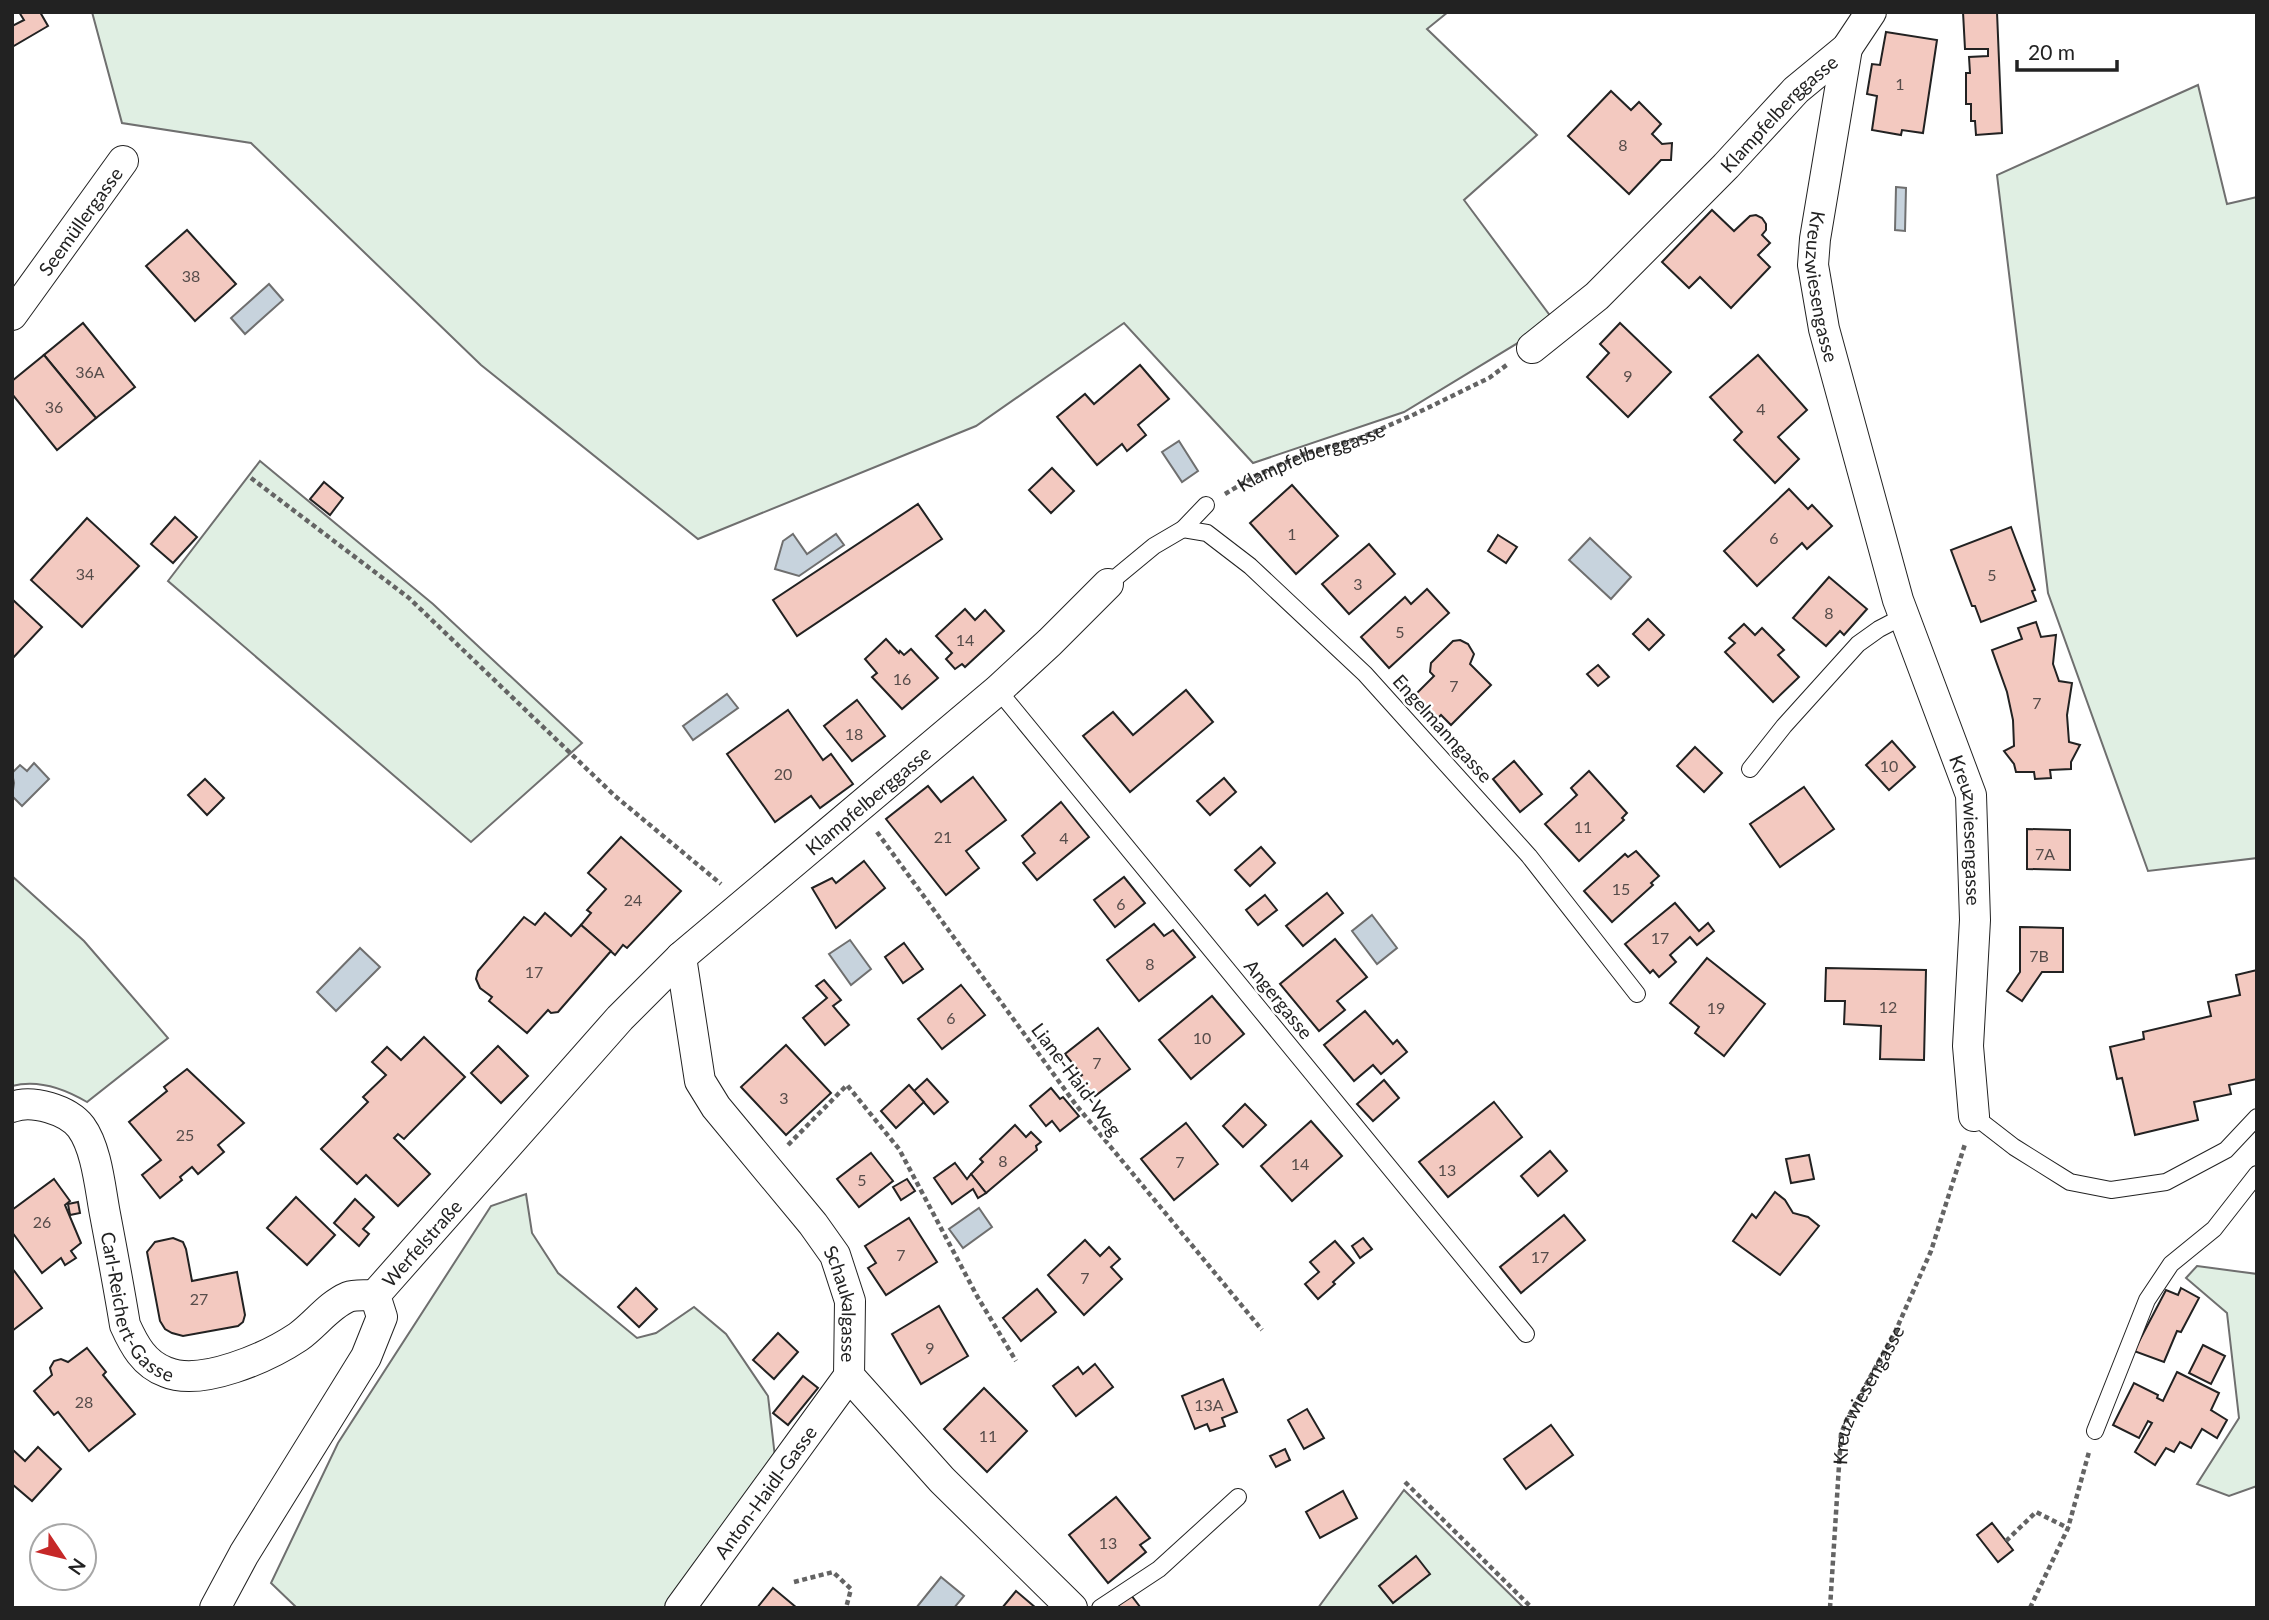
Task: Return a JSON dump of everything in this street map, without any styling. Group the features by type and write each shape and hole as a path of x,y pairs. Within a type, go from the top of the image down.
{"street":[{"name":"Klampfelberggasse","path":"1532,348 1597,296 1726,166 1796,90 1847,48 1871,12"},
{"name":"Kreuzwiesengasse","path":"1847,48 1813,265 1825,329 1844,404 1898,600 1971,795 1975,920 1968,1046 1974,1116"},
{"name":"Seemüllergasse","path":"12,315 123,161"},
{"name":"Klampfelberggasse","path":"681,957 998,690 1108,584"},
{"name":"Schaukalgasse","path":"681,957 700,1081 716,1107 814,1224 835,1255 850,1301 849,1376 942,1480 1072,1608"},
{"name":"Werfelstraße","path":"215,1608 244,1554 366,1357 382,1317 375,1295 620,1018 681,957"},
{"name":"Carl-Reichert-Gasse","path":"12,1107 35,1105 54,1110 73,1120 82,1129 96,1165 125,1325 135,1348 148,1361 167,1373 191,1376 251,1363 298,1337 349,1296 375,1295"},
{"name":"Anton-Haidl-Gasse","path":"680,1608 849,1376"}],"lane":[{"name":"Klampfelberggasse","path":"1108,584 1154,547 1183,529 1206,505"},
{"name":"Engelmanngasse","path":"1183,529 1207,533 1250,566 1366,674 1529,856 1637,994"},
{"path":"1750,769 1784,726 1858,644 1904,616"},
{"name":"Angergasse","path":"998,690 1526,1334"},
{"path":"1974,1116 2014,1147 2070,1182 2111,1191 2166,1182 2226,1150 2257,1117"},
{"path":"2095,1431 2147,1300 2171,1264 2214,1229 2257,1174"},
{"path":"1100,1608 1159,1569 1238,1497"}],"path":[{"name":"Klampfelberggasse","path":"1206,505 1255,476 1306,453 1360,438 1415,414 1489,378 1532,348"},
{"path":"251,478 409,598 615,796 744,904"},
{"name":"Liane-Haid-Weg","path":"880,837 1076,1105 1262,1331"},
{"path":"766,1167 847,1085 899,1149 977,1296 1016,1361"},
{"name":"Kreuzwiesengasse","path":"1830,1608 1841,1434 1896,1330 1931,1251 1974,1116"},
{"path":"2030,1608 2068,1528 2095,1431"},
{"path":"1405,1482 1532,1608"},
{"path":"2006,1541 2036,1513 2068,1528"},
{"path":"794,1582 833,1572 850,1588 846,1608"}],"green space":[{"path":"92,12 1448,12 1427,29 1537,135 1464,200 1554,321 1404,412 1253,463 1124,323 976,426 698,539 481,365 251,143 122,123"},
{"path":"2198,85 2227,204 2257,197 2257,858 2148,871 2048,593 1997,175"},
{"path":"260,461 433,604 582,743 471,842 168,581"},
{"path":"12,876 84,941 168,1038 87,1102 51,1086 12,1086"},
{"path":"526,1194 532,1233 558,1273 637,1338 656,1333 694,1307 726,1334 768,1396 775,1457 664,1608 297,1608 271,1583 338,1443 491,1206"},
{"path":"2197,1266 2257,1274 2257,1486 2229,1496 2197,1484 2239,1418 2227,1313 2186,1278"},
{"path":"1404,1490 1524,1608 1318,1608"}],"shaded area":[{"path":"1896,187 1906,188 1905,231 1895,230"},
{"path":"269,284 283,300 245,334 231,318"},
{"path":"1179,441 1198,471 1182,482 1162,452"},
{"path":"793,534 807,554 836,534 844,545 799,576 775,569 783,541"},
{"path":"1590,538 1631,577 1611,599 1569,560"},
{"path":"727,694 738,708 693,740 683,726"},
{"path":"34,763 49,779 22,806 12,796 12,773 20,765 27,771"},
{"path":"1372,915 1397,948 1377,964 1352,931"},
{"path":"850,940 871,969 851,985 829,954"},
{"path":"360,948 380,967 336,1011 317,992"},
{"path":"979,1208 992,1227 963,1248 949,1229"},
{"path":"941,1577 964,1596 954,1608 916,1608"}],"building":[{"path":"19,12 40,12 48,26 12,47 12,26 24,20"},
{"path":"1963,12 1997,12 2002,133 1976,135 1975,121 1971,121 1971,104 1966,104 1969,57 1988,56 1988,49 1965,49"},
{"path":"1886,32 1937,40 1923,133 1902,130 1901,135 1872,130 1877,96 1867,94 1872,64 1880,65"},
{"path":"1611,91 1631,110 1639,102 1661,124 1652,134 1662,144 1672,143 1671,160 1661,160 1629,194 1568,136"},
{"path":"1712,210 1734,231 1750,216 1762,218 1766,230 1762,235 1770,243 1758,255 1770,267 1731,308 1700,277 1689,288 1662,262"},
{"path":"187,230 236,284 195,321 146,266"},
{"path":"83,323 135,387 96,418 44,355"},
{"path":"1620,323 1671,372 1628,417 1587,377 1609,353 1600,344"},
{"path":"44,355 96,418 57,450 12,394 12,381"},
{"path":"1758,355 1807,410 1778,437 1799,459 1775,483 1734,440 1742,432 1710,397"},
{"path":"1140,365 1169,399 1138,425 1146,435 1127,451 1122,444 1097,465 1057,417 1085,394 1094,404"},
{"path":"1052,468 1074,491 1051,513 1029,490"},
{"path":"324,482 343,498 330,515 310,499"},
{"path":"1292,485 1338,536 1296,574 1250,523"},
{"path":"1789,489 1808,509 1812,505 1832,526 1807,549 1802,543 1757,586 1724,551"},
{"path":"918,504 942,539 797,636 773,600"},
{"path":"175,517 197,537 173,563 151,544"},
{"path":"87,518 139,566 82,627 31,580"},
{"path":"2011,527 2035,590 2032,591 2036,601 1981,622 1975,606 1972,606 1951,550"},
{"path":"1498,535 1517,547 1506,563 1488,551"},
{"path":"1369,544 1395,574 1349,614 1322,584"},
{"path":"1829,577 1867,609 1844,635 1840,631 1826,646 1793,618"},
{"path":"1427,589 1449,613 1389,668 1361,637 1405,597 1411,604"},
{"path":"12,599 42,627 12,659"},
{"path":"965,609 975,620 985,610 1004,631 965,667 962,664 955,669 946,659 952,653 936,636"},
{"path":"1648,619 1664,635 1649,650 1633,634"},
{"path":"2036,622 2041,637 2056,635 2053,664 2059,681 2072,683 2067,715 2069,742 2080,745 2071,762 2071,769 2050,770 2051,778 2035,779 2034,772 2016,772 2014,764 2004,751 2014,746 2013,720 2007,692 1992,650 2022,639 2018,628"},
{"path":"1744,624 1755,635 1762,628 1784,650 1778,655 1799,677 1773,702 1725,652 1735,643 1729,638"},
{"path":"886,639 904,655 911,649 938,678 902,709 872,677 877,673 865,659"},
{"path":"1460,640 1468,644 1474,654 1470,664 1491,685 1451,725 1441,715 1438,718 1415,695 1434,676 1430,672 1431,663 1453,641"},
{"path":"1598,665 1609,677 1598,686 1587,674"},
{"path":"1186,690 1213,722 1130,792 1083,736 1113,712 1133,735"},
{"path":"857,700 885,736 852,761 824,726"},
{"path":"788,710 823,760 831,754 853,784 820,808 811,796 775,822 727,754"},
{"path":"1892,741 1915,767 1889,790 1866,765"},
{"path":"1695,747 1722,773 1704,792 1677,766"},
{"path":"1514,761 1542,794 1520,812 1493,779"},
{"path":"1589,771 1627,813 1622,818 1624,820 1579,861 1545,824 1577,795 1571,788"},
{"path":"973,777 1006,820 966,851 979,868 946,895 886,819 928,786 941,802"},
{"path":"1224,778 1236,792 1210,815 1197,801"},
{"path":"205,779 224,798 207,815 188,795"},
{"path":"1804,787 1834,829 1780,867 1750,824"},
{"path":"1061,802 1089,837 1037,880 1023,863 1035,853 1022,836"},
{"path":"2027,829 2070,830 2070,870 2027,869"},
{"path":"621,837 681,891 627,948 623,945 615,955 581,925 591,913 587,910 606,889 588,873"},
{"path":"1261,847 1275,863 1250,886 1235,870"},
{"path":"1636,851 1659,876 1651,883 1653,885 1612,922 1584,891 1625,854 1628,857"},
{"path":"864,861 885,888 836,928 812,888 832,878 836,883"},
{"path":"1124,877 1145,903 1115,927 1094,900"},
{"path":"1327,893 1343,913 1303,946 1286,926"},
{"path":"1265,895 1277,910 1258,925 1246,910"},
{"path":"1675,903 1699,931 1708,923 1714,931 1697,945 1690,937 1670,955 1676,962 1659,977 1653,970 1650,973 1625,944"},
{"path":"545,913 571,936 581,925 611,951 558,1012 551,1013 548,1010 527,1033 489,1001 492,997 480,988 476,979 478,971 524,917 535,925"},
{"path":"1154,924 1164,936 1173,930 1195,957 1139,1001 1107,960"},
{"path":"2020,927 2063,928 2063,972 2042,972 2022,1001 2007,991 2020,972"},
{"path":"1335,939 1367,977 1337,1001 1345,1010 1319,1031 1280,984"},
{"path":"904,943 923,969 903,983 885,957"},
{"path":"1707,958 1765,1004 1724,1056 1695,1033 1699,1027 1670,1003"},
{"path":"1826,968 1926,970 1924,1060 1880,1059 1881,1026 1844,1024 1845,1001 1825,1001"},
{"path":"2257,970 2257,1079 2229,1085 2231,1094 2194,1102 2198,1120 2135,1135 2122,1078 2117,1079 2110,1047 2144,1039 2143,1032 2211,1016 2208,1002 2240,995 2236,975"},
{"path":"824,980 841,1000 833,1006 849,1025 825,1045 803,1018 827,998 816,986"},
{"path":"961,985 985,1015 942,1049 918,1019"},
{"path":"1212,996 1244,1034 1191,1079 1159,1040"},
{"path":"1365,1011 1393,1044 1397,1040 1407,1052 1381,1074 1373,1065 1354,1081 1324,1045"},
{"path":"1098,1028 1130,1069 1095,1096 1090,1090 1084,1094 1074,1081 1082,1075 1065,1054"},
{"path":"424,1037 465,1077 404,1139 398,1134 394,1138 430,1174 398,1206 366,1175 357,1184 321,1149 368,1102 363,1097 386,1075 372,1062 387,1047 401,1060"},
{"path":"786,1045 831,1093 786,1135 741,1087"},
{"path":"498,1046 528,1076 501,1103 471,1073"},
{"path":"187,1069 244,1123 218,1145 224,1152 198,1174 192,1167 180,1177 182,1180 160,1198 142,1175 161,1160 129,1122 167,1091 164,1087"},
{"path":"927,1079 948,1102 934,1114 914,1091"},
{"path":"1384,1080 1399,1098 1373,1121 1357,1104"},
{"path":"909,1085 924,1102 896,1128 881,1111"},
{"path":"1051,1088 1060,1099 1063,1097 1079,1116 1060,1131 1052,1121 1046,1126 1030,1106"},
{"path":"1494,1102 1522,1137 1448,1197 1419,1162"},
{"path":"1245,1104 1266,1125 1243,1147 1223,1126"},
{"path":"1311,1121 1342,1156 1292,1201 1261,1166"},
{"path":"1186,1123 1218,1164 1174,1200 1141,1159"},
{"path":"1015,1125 1026,1137 1031,1132 1041,1142 1036,1146 1037,1150 986,1193 971,1174 983,1162 980,1159"},
{"path":"1550,1151 1567,1171 1538,1196 1521,1176"},
{"path":"871,1153 893,1181 859,1207 837,1179"},
{"path":"1809,1155 1814,1179 1791,1183 1786,1159"},
{"path":"955,1163 967,1179 971,1174 986,1193 978,1198 973,1189 952,1204 934,1178"},
{"path":"54,1179 70,1201 65,1205 81,1243 71,1251 76,1258 65,1265 61,1258 42,1273 12,1232 12,1210"},
{"path":"907,1179 915,1191 901,1200 893,1187"},
{"path":"1775,1192 1785,1200 1793,1213 1808,1217 1819,1226 1780,1275 1733,1241 1752,1214 1756,1218"},
{"path":"296,1197 335,1235 307,1265 267,1228"},
{"path":"355,1199 374,1217 363,1229 369,1234 359,1246 334,1223"},
{"path":"78,1202 80,1213 70,1215 68,1204"},
{"path":"1564,1215 1585,1240 1521,1293 1500,1267"},
{"path":"909,1218 937,1262 886,1295 868,1268 876,1263 865,1246"},
{"path":"173,1238 183,1242 192,1281 237,1272 245,1315 238,1326 183,1336 165,1329 160,1321 147,1252 155,1242"},
{"path":"1363,1238 1372,1249 1360,1258 1352,1246"},
{"path":"1085,1240 1100,1256 1109,1247 1120,1259 1111,1267 1122,1279 1084,1315 1048,1275"},
{"path":"1335,1241 1354,1263 1318,1299 1305,1284 1319,1272 1310,1262"},
{"path":"12,1268 42,1308 12,1331"},
{"path":"636,1288 657,1309 639,1327 618,1307"},
{"path":"2181,1288 2199,1298 2181,1332 2177,1331 2164,1362 2134,1351 2166,1290 2178,1295"},
{"path":"1037,1289 1056,1312 1021,1341 1003,1318"},
{"path":"939,1306 968,1356 921,1384 892,1334"},
{"path":"778,1333 798,1352 774,1379 753,1360"},
{"path":"2203,1345 2225,1356 2211,1384 2189,1373"},
{"path":"87,1348 106,1372 103,1375 135,1414 89,1451 58,1412 54,1415 34,1391 52,1375 50,1368 54,1361 61,1359 68,1362"},
{"path":"1095,1364 1113,1387 1076,1416 1053,1386 1078,1367 1083,1374"},
{"path":"2177,1372 2219,1393 2211,1410 2227,1420 2217,1438 2202,1429 2191,1448 2180,1442 2174,1452 2166,1448 2155,1465 2135,1452 2152,1423 2148,1421 2139,1438 2113,1425 2134,1383 2158,1395 2157,1398 2163,1401"},
{"path":"803,1376 818,1388 788,1425 773,1413"},
{"path":"1223,1379 1237,1412 1222,1418 1225,1426 1210,1431 1207,1424 1195,1429 1182,1396"},
{"path":"984,1388 1027,1431 987,1472 944,1429"},
{"path":"1307,1409 1324,1438 1304,1449 1288,1420"},
{"path":"1551,1425 1573,1455 1526,1489 1504,1459"},
{"path":"38,1447 61,1469 32,1501 12,1484 12,1449 25,1461"},
{"path":"1285,1449 1290,1460 1276,1467 1270,1456"},
{"path":"1343,1491 1357,1518 1320,1538 1306,1512"},
{"path":"1116,1497 1150,1538 1140,1545 1146,1552 1108,1583 1069,1535"},
{"path":"1992,1523 2013,1550 1998,1562 1977,1535"},
{"path":"1416,1556 1430,1574 1393,1603 1379,1586"},
{"path":"773,1588 797,1608 757,1608"},
{"path":"1016,1591 1036,1608 1002,1608"},
{"path":"1131,1595 1140,1607 1115,1608"}]}
